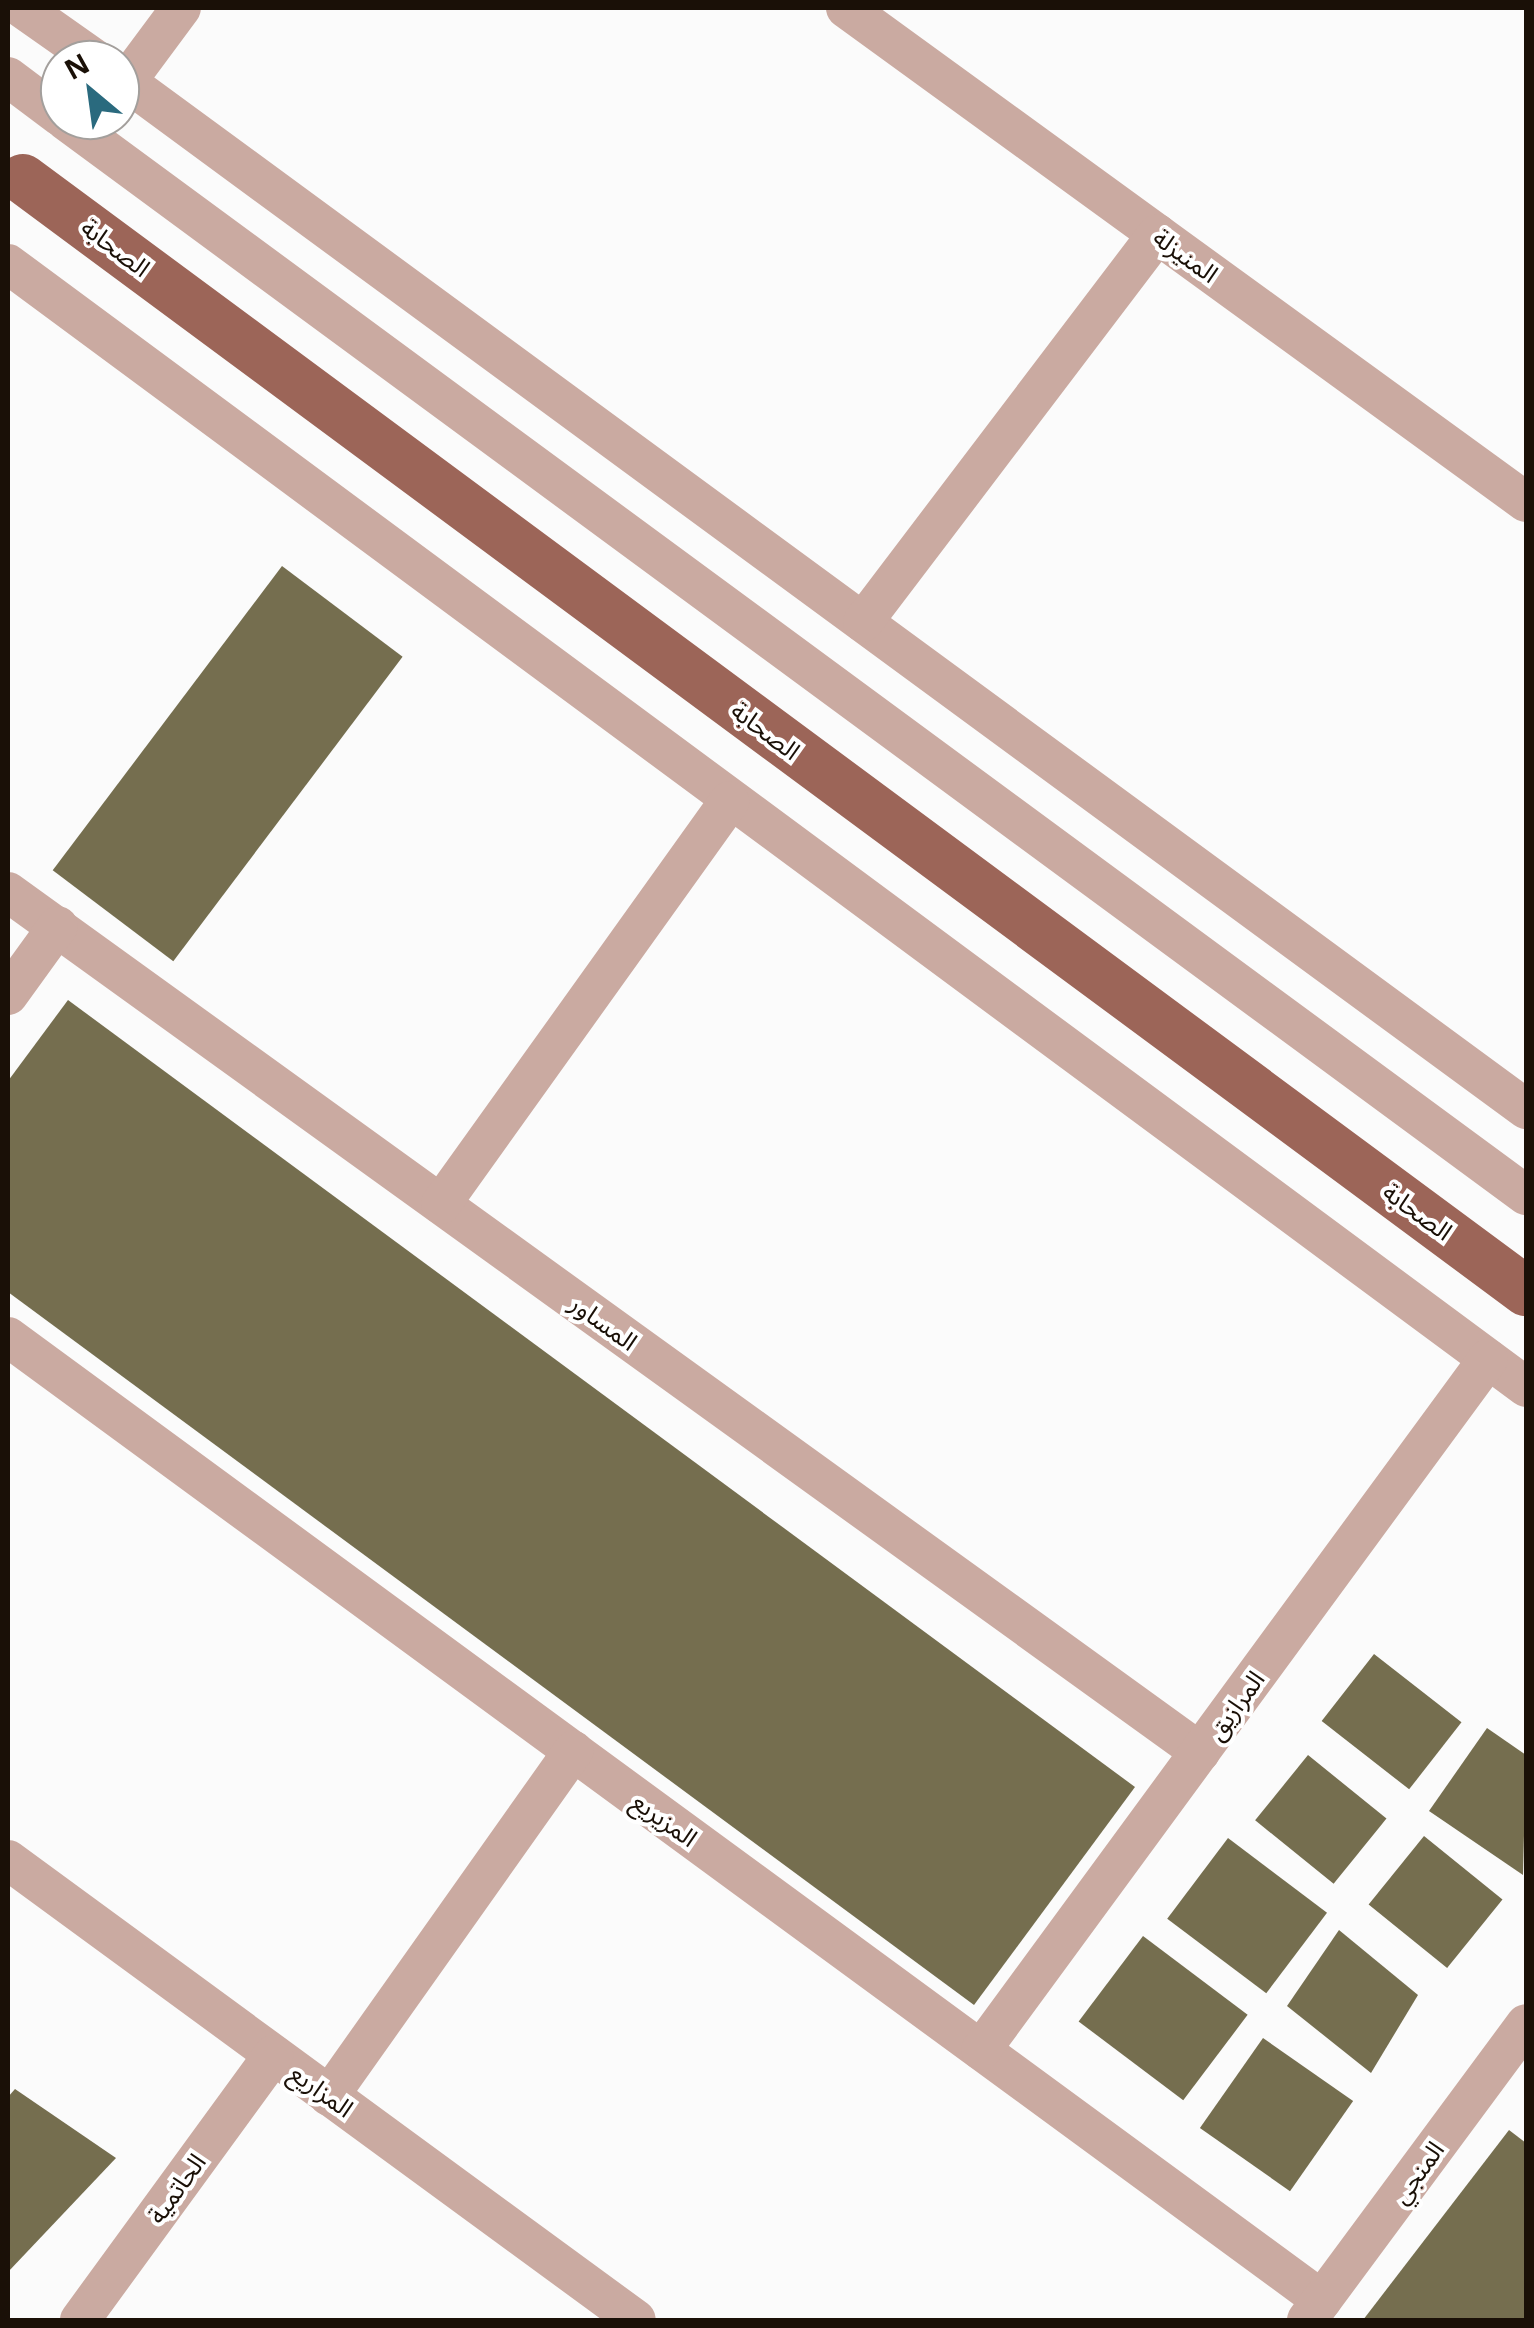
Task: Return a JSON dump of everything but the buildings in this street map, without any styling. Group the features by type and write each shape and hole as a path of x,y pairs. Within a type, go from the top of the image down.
{"main road":[{"name":"الصحابة","path":"13,182 1526,1290"}],"street":[{"path":"22,8 67,40"},
{"path":"140,48 181,8"},
{"name":"المنيزلة","path":"846,8 1526,502"},
{"path":"8,77 40,101"},
{"path":"140,92 1526,1109"},
{"path":"93,140 1526,1195"},
{"path":"863,622 1158,234"},
{"path":"8,264 1526,1387"},
{"path":"441,1204 729,801"},
{"name":"المساور","path":"8,892 1200,1752"},
{"path":"8,995 58,926"},
{"name":"المزيريع","path":"8,1337 981,2050 1315,2310"},
{"name":"المرازيق","path":"981,2050 1488,1358"},
{"path":"329,2096 573,1752"},
{"name":"المزاريع","path":"8,1860 636,2320"},
{"name":"المنجي","path":"1315,2310 1513,2071 1526,2024"},
{"name":"الحاتمية","path":"80,2320 273,2055"}]}
